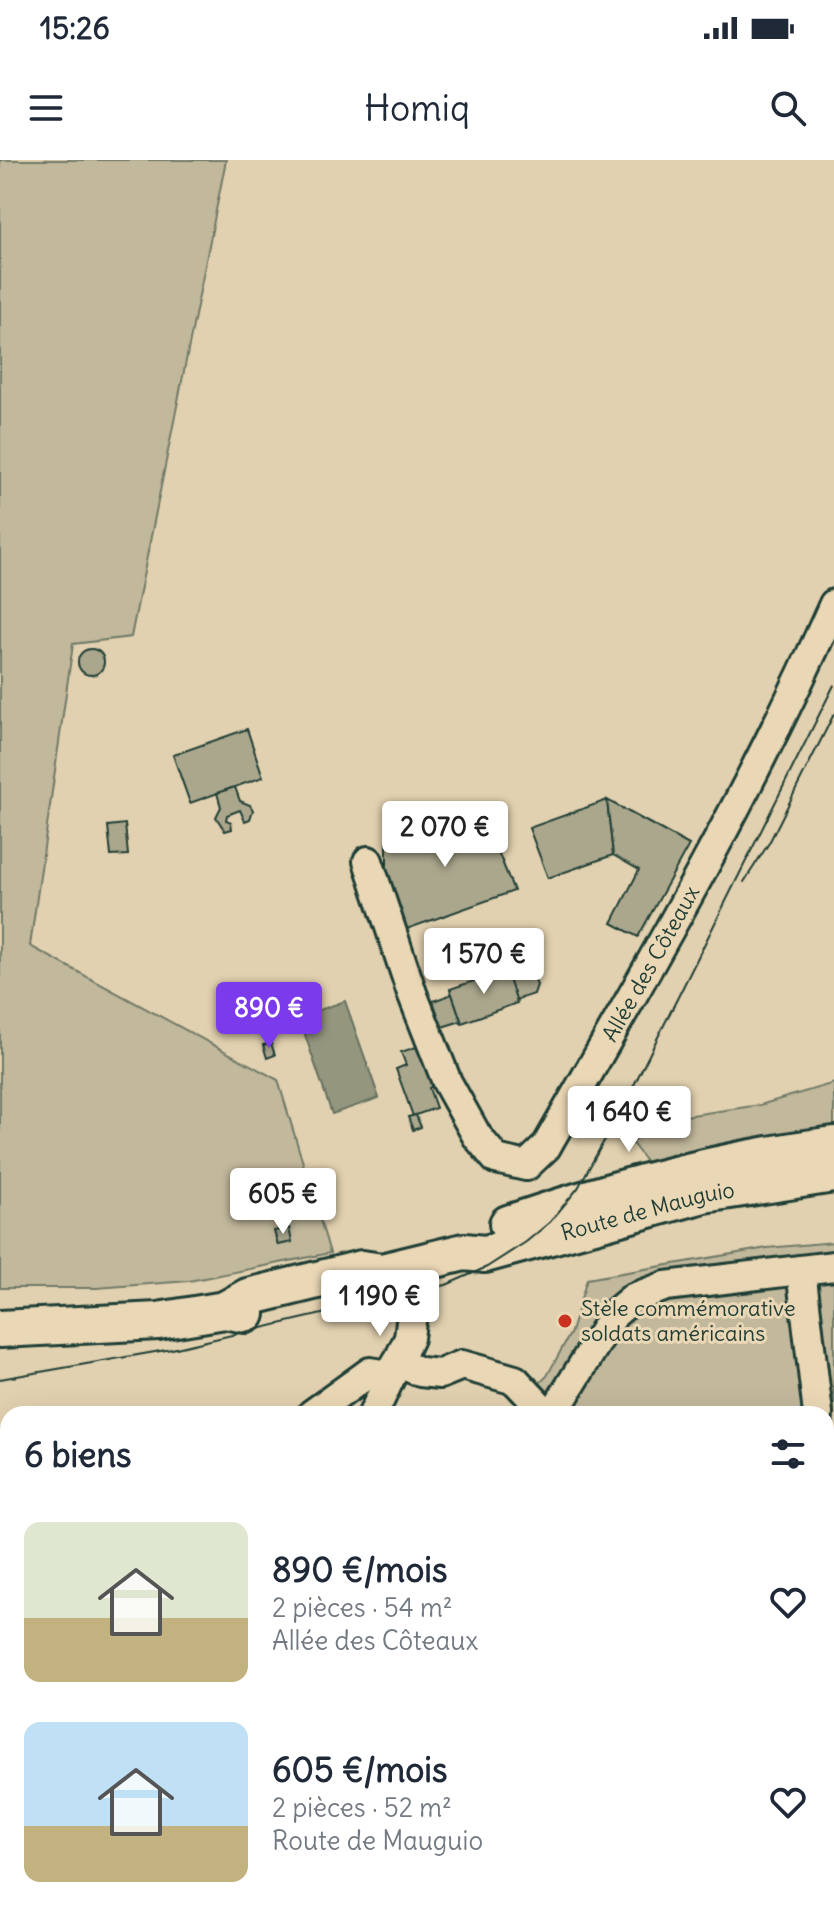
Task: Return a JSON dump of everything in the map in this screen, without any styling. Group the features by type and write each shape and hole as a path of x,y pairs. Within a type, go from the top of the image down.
{"main road":[{"name":"Route de Mauguio","path":"464,1252 481,1234 631,1184 771,1153 834,1145"},
{"name":"Route de Mauguio","path":"0,1329 158,1321 225,1310 252,1315 367,1287 464,1252 485,1254 704,1194 834,1174"}],"street":[{"name":"Allée des Côteaux","path":"368,861 412,993 447,1082 477,1136 496,1159 526,1166 546,1147 679,916 804,672 834,604"},
{"path":"555,1406 614,1314 633,1298 666,1286 834,1266"},
{"path":"801,1270 817,1406"},
{"path":"377,1406 409,1338 408,1273"},
{"path":"323,1406 370,1372 393,1369 440,1374 462,1365 515,1380 542,1406"}],"shaded area":[{"path":"0,160 226,160 131,637 73,644 30,946 278,1080 330,1253 189,1281 96,1288 0,1288"},
{"path":"345,1001 379,1098 332,1114 299,1017"},
{"path":"834,1083 834,1129 647,1163 632,1143 644,1129 658,1120 760,1105"},
{"path":"834,1242 834,1406 516,1406 547,1376 571,1332 587,1279 767,1248"}],"building":[{"path":"91,649 101,652 104,662 101,672 91,675 81,672 78,662 81,652"},
{"path":"247,729 263,777 190,803 173,755"},
{"path":"235,787 240,801 250,805 253,810 250,819 245,821 240,810 227,815 226,820 231,822 232,829 225,831 216,817 221,807 217,793"},
{"path":"607,800 613,855 548,878 529,828"},
{"path":"607,800 689,845 638,937 612,923 639,870 613,855"},
{"path":"480,807 514,891 404,930 387,880 387,841"},
{"path":"125,824 128,855 111,856 108,826"},
{"path":"529,967 537,985 534,994 516,1000 507,974"},
{"path":"506,970 517,1003 462,1023 450,989"},
{"path":"452,994 461,1021 442,1027 433,1001"},
{"path":"271,1043 275,1055 267,1058 263,1045"},
{"path":"419,1046 436,1108 413,1116 396,1069 406,1065 401,1052"},
{"path":"416,1115 421,1127 413,1130 408,1117"},
{"path":"289,1228 292,1242 278,1245 274,1231"}],"tram line":[{"path":"0,1379 172,1349 446,1285 487,1267 526,1242 550,1222 578,1188 625,1103 834,685"},
{"path":"744,882 769,843 834,714"}],"place":[{"name":"Stèle commémorative soldats américains","path":"565,1321"}]}
